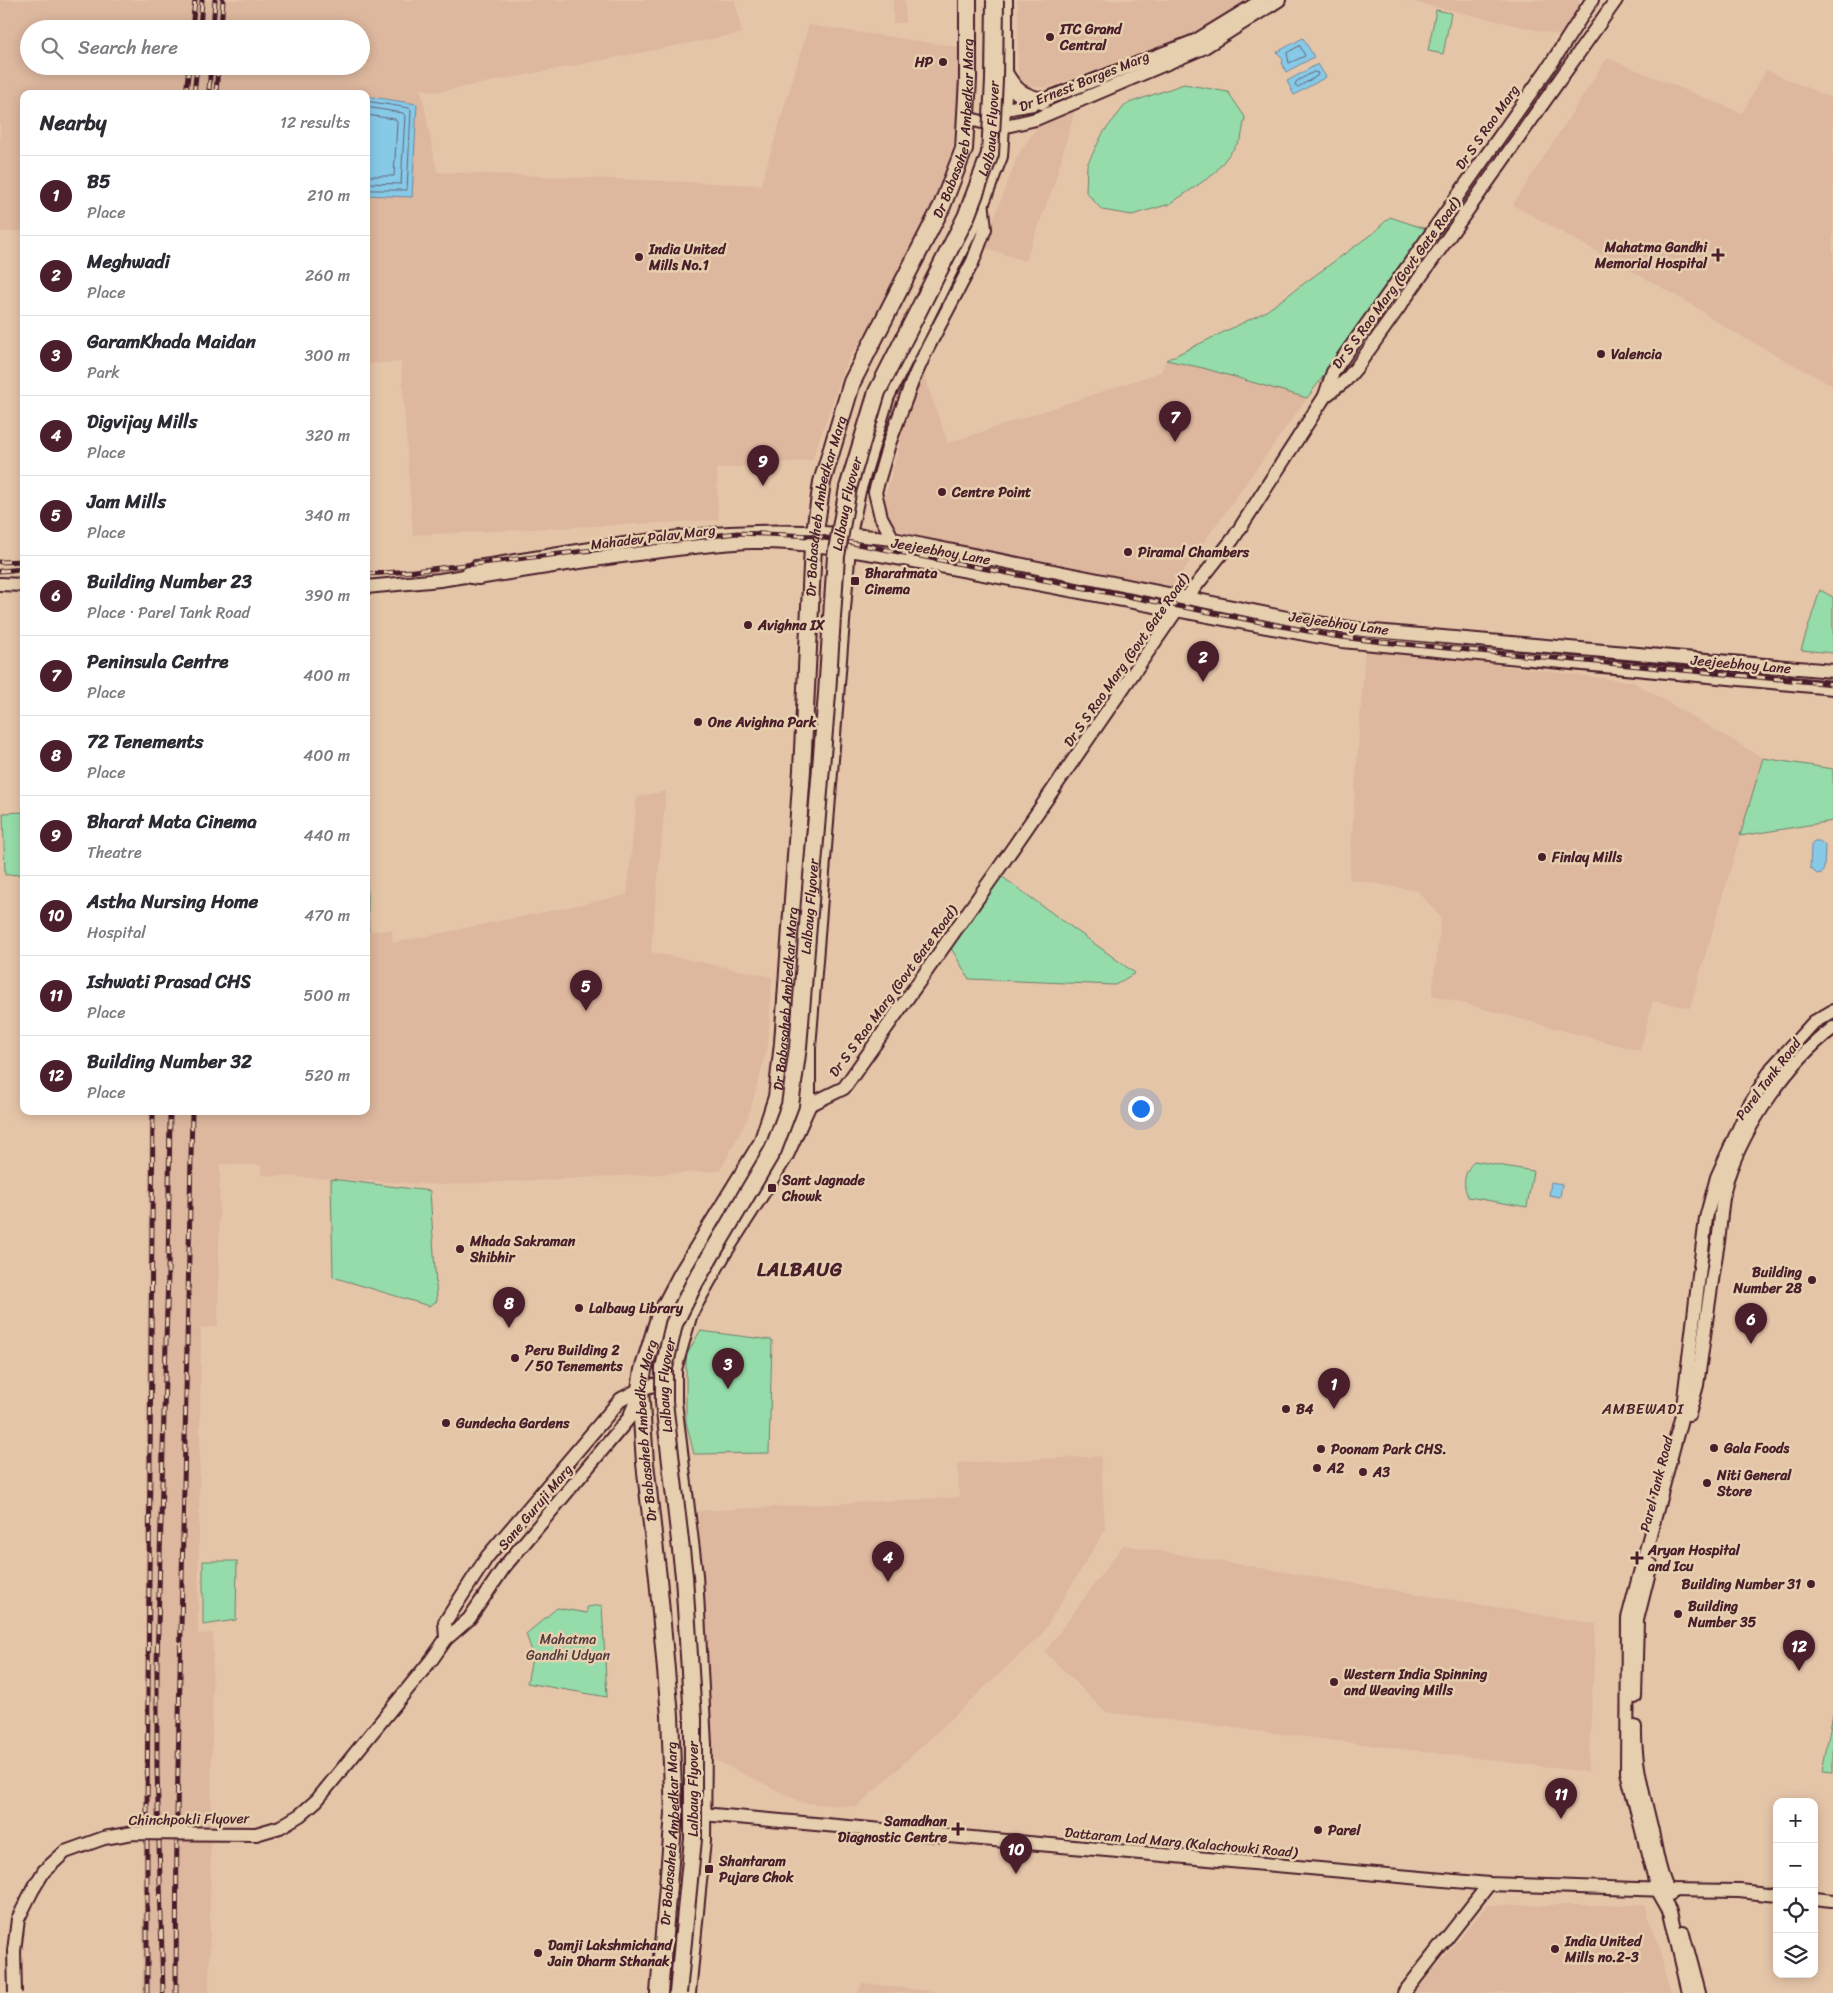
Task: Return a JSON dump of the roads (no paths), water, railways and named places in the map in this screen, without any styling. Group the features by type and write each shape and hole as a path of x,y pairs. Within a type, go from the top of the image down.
{"highway":[{"name":"Dr Babasaheb Ambedkar Marg","path":"659,1993 674,1814 670,1716 645,1463 640,1389 643,1370 659,1318 682,1274 762,1142 776,1098 783,1043 802,770 814,539 822,482 852,382 942,206 964,149 968,0"},
{"name":"Lalbaug Flyover","path":"671,1993 686,1843 686,1724 678,1581 657,1408 658,1370 668,1324 690,1279 768,1148 784,1106 792,1049 829,558 842,489 872,391 961,215 984,156 988,84 988,0"},
{"name":"Lalbaug Flyover","path":"678,1993 693,1840 693,1719 684,1576 664,1402 664,1368 674,1324 695,1282 773,1150 790,1105 800,1027 827,694 836,556 848,488 877,392 966,217 990,154 994,80 995,0"},
{"name":"Dr Babasaheb Ambedkar Marg","path":"687,1993 702,1840 702,1719 694,1575 673,1402 673,1369 689,1313 722,1254 785,1154 808,1106 807,1048 847,542 857,491 886,396 929,313 982,200 999,156 1004,73 1004,0"},
{"path":"1004,73 1013,88 1020,94 1038,102"}],"main road":[{"name":"Dr Ernest Borges Marg","path":"966,118 1002,126 1036,119 1203,48 1262,0"},
{"name":"Dr Ernest Borges Marg","path":"966,118 1038,102 1195,41 1279,0"},
{"name":"Dr S S Rao Marg","path":"1325,396 1333,372 1551,64 1592,0"},
{"name":"Dr S S Rao Marg (Govt Gate Road)","path":"808,1106 844,1088 1176,611 1233,540 1325,396 1346,381 1356,368 1616,0"},
{"path":"1036,119 1038,102"},
{"path":"893,539 881,517 875,492 889,444 912,382 973,261 979,245 985,228 982,200"},
{"path":"370,587 465,576 478,578 495,572 647,542 708,535 756,532 847,542"},
{"name":"Jeejeebhoy Lane","path":"847,542 893,539 1186,597 1305,627 1342,640 1833,688"},
{"name":"Jeejeebhoy Lane","path":"847,542 1176,611 1305,627"},
{"path":"0,584 20,585"},
{"path":"1305,627 1363,630 1833,671"},
{"path":"1599,666 1601,650"},
{"path":"1689,1993 1670,1912 1627,1772 1628,1618 1682,1415 1706,1218 1717,1177 1749,1106 1772,1068 1814,1022 1833,1011"},
{"name":"Parel Tank Road","path":"1662,1890 1635,1742 1637,1620 1697,1385 1727,1180 1746,1133 1782,1080 1813,1044 1833,1028"},
{"path":"446,1639 445,1622 487,1557 621,1399 640,1389 674,1379"},
{"name":"Sane Guruji Marg","path":"446,1639 469,1619 505,1566 629,1418 640,1389"},
{"name":"Chinchpokli Flyover","path":"15,1993 14,1952 18,1919 44,1871 65,1852 104,1838 133,1833 256,1834 280,1826 300,1815 317,1800 432,1659 446,1639"},
{"name":"Dattaram Lad Marg (Kalachowki Road)","path":"674,1814 702,1814 1489,1884 1739,1891 1773,1895"},
{"path":"1404,1993 1489,1884"},
{"path":"1662,1890 1678,1912 1699,1993"},
{"path":"1818,1899 1833,1901"}],"water":[{"path":"1303,38 1314,57 1286,72 1282,64 1283,59 1277,52"},
{"path":"1318,64 1326,77 1294,95 1287,81"},
{"path":"370,97 417,104 412,197 370,195"},
{"path":"1814,841 1819,841 1825,845 1824,868 1822,873 1817,874 1810,868 1811,846"},
{"path":"1551,1182 1562,1184 1560,1197 1549,1195"}],"railway":[{"path":"193,20 195,0"},
{"path":"201,20 202,0"},
{"path":"214,20 215,0"},
{"path":"222,20 223,0"},
{"path":"186,90 188,75"},
{"path":"194,90 196,75"},
{"path":"209,89 210,75"},
{"path":"216,90 217,75"},
{"path":"370,574 414,571 737,533 816,536 1333,636 1833,684"},
{"path":"0,562 20,561"},
{"path":"0,571 20,569"},
{"path":"147,1993 153,1115"},
{"path":"163,1993 157,1767 157,1663 168,1272 170,1115"},
{"path":"176,1993 177,1814 192,1115"}],"place":[{"name":"ITC Grand Central","path":"1050,37"},
{"name":"HP","path":"943,62"},
{"name":"Mahatma Gandhi Memorial Hospital","path":"1718,255"},
{"name":"India United Mills No.1","path":"639,257"},
{"name":"Valencia","path":"1601,354"},
{"name":"Peninsula Centre","path":"1175,442"},
{"name":"Bharat Mata Cinema","path":"763,486"},
{"name":"Centre Point","path":"942,492"},
{"name":"Piramal Chambers","path":"1128,552"},
{"name":"Bharatmata Cinema","path":"855,581"},
{"name":"Avighna IX","path":"748,625"},
{"name":"Meghwadi","path":"1203,682"},
{"name":"One Avighna Park","path":"698,722"},
{"name":"Finlay Mills","path":"1542,857"},
{"name":"Jam Mills","path":"586,1011"},
{"name":"Sant Jagnade Chowk","path":"772,1188"},
{"name":"Mhada Sakraman Shibhir","path":"460,1249"},
{"name":"Building Number 28","path":"1812,1280"},
{"name":"Lalbaug Library","path":"579,1308"},
{"name":"72 Tenements","path":"509,1328"},
{"name":"Building Number 23","path":"1751,1344"},
{"name":"Peru Building 2 / 50 Tenements","path":"515,1358"},
{"name":"GaramKhada Maidan","path":"728,1389"},
{"name":"B4","path":"1286,1409"},
{"name":"B5","path":"1334,1409"},
{"name":"Gundecha Gardens","path":"446,1423"},
{"name":"Gala Foods","path":"1714,1448"},
{"name":"Poonam Park CHS.","path":"1321,1449"},
{"name":"A2","path":"1317,1468"},
{"name":"A3","path":"1363,1472"},
{"name":"Niti General Store","path":"1707,1483"},
{"name":"Aryan Hospital and Icu","path":"1637,1558"},
{"name":"Digvijay Mills","path":"888,1582"},
{"name":"Building Number 31","path":"1811,1584"},
{"name":"Building Number 35","path":"1678,1614"},
{"name":"Building Number 32","path":"1799,1671"},
{"name":"Western India Spinning and Weaving Mills","path":"1334,1682"},
{"name":"Ishwati Prasad CHS","path":"1561,1819"},
{"name":"Samadhan Diagnostic Centre","path":"958,1829"},
{"name":"Parel","path":"1318,1830"},
{"name":"Shantaram Pujare Chok","path":"709,1869"},
{"name":"Astha Nursing Home","path":"1016,1874"},
{"name":"India United Mills no.2-3","path":"1555,1949"},
{"name":"Damji Lakshmichand Jain Dharm Sthanak","path":"538,1953"}],"district":[{"name":"LALBAUG","path":"800,1269"},
{"name":"AMBEWADI","path":"1643,1409"}],"park label":[{"name":"Mahatma Gandhi Udyan","path":"568,1648"}]}
